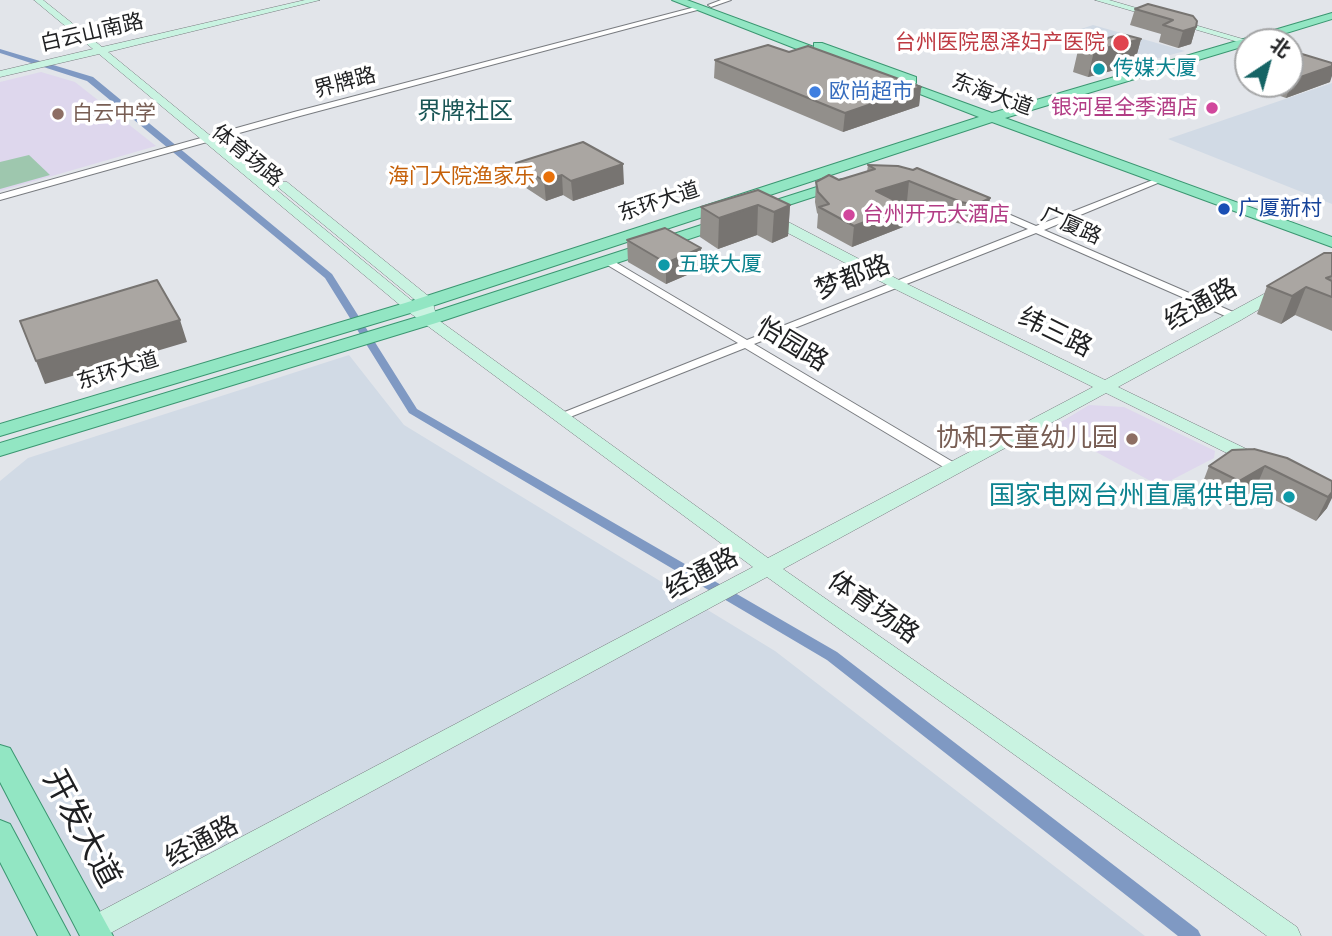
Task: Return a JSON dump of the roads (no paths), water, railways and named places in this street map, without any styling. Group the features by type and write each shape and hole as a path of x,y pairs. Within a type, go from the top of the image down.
{"main road":[{"path":"38,0 105,48"},
{"name":"体育场路","path":"53,0 105,48 561,417 768,568 1288,936"},
{"name":"白云山南路","path":"105,48 303,0"},
{"name":"白云山南路","path":"0,72 316,0"},
{"name":"东海大道","path":"677,0 703,4 1332,235"},
{"path":"1099,0 1234,42"},
{"name":"东环大道","path":"1298,28 1332,16"},
{"path":"1304,37 1332,29"},
{"name":"东环大道","path":"2,440 429,310 1234,50"},
{"name":"东环大道","path":"1078,106 1234,51"},
{"path":"1304,60 1332,69"},
{"name":"东海大道","path":"1015,120 1161,180 1332,243"},
{"name":"东环大道","path":"383,324 411,307 429,310 607,261 1015,120"},
{"name":"体育场路","path":"215,136 411,307"},
{"name":"纬三路","path":"757,211 898,285 1270,467"},
{"name":"经通路","path":"95,933 1236,317 1296,281"},
{"name":"开发大道","path":"0,756 95,933"},
{"path":"0,834 54,936"}],"street":[{"name":"界牌路","path":"0,197 215,136 703,4 728,0"},
{"name":"梦都路","path":"561,417 1161,180"},
{"name":"广厦路","path":"964,198 1236,317"},
{"name":"怡园路","path":"607,261 954,468"}],"waterway":[{"path":"0,51 90,79 329,276 413,411 832,656 1192,936"}],"place":[{"name":"台州医院恩泽妇产医院","path":"1121,43"},
{"name":"传媒大厦","path":"1099,69"},
{"name":"欧尚超市","path":"815,92"},
{"name":"银河星全季酒店","path":"1212,108"},
{"name":"白云中学","path":"58,114"},
{"name":"海门大院渔家乐","path":"549,177"},
{"name":"广厦新村","path":"1224,209"},
{"name":"台州开元大酒店","path":"849,215"},
{"name":"五联大厦","path":"664,265"},
{"name":"协和天童幼儿园","path":"1132,439"},
{"name":"国家电网台州直属供电局","path":"1289,497"}],"district":[{"name":"界牌社区","path":"465,112"}]}
